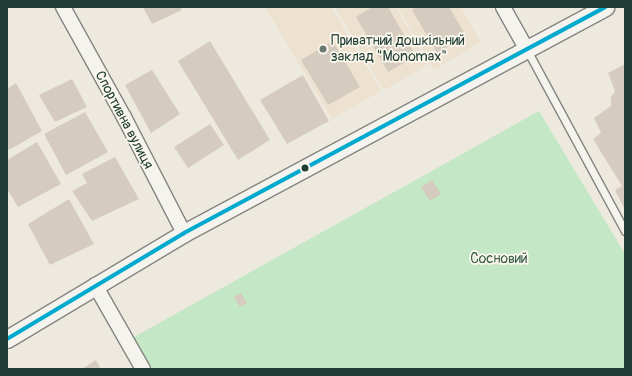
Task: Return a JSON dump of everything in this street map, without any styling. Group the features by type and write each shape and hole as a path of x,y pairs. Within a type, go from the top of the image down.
{"street":[{"name":"Спортивна вулиця","path":"63,7 184,233"},
{"path":"502,7 527,50"},
{"path":"7,338 184,233 605,7"},
{"path":"96,285 143,369"}],"lane":[{"path":"527,50 625,231"}],"shaded area":[{"name":"Приватний дошкільний заклад \"Monomax\"","path":"265,7 331,7 381,91 332,119"},
{"path":"335,7 396,7 428,65 384,90"},
{"path":"398,7 461,7 481,42 434,70"}],"green space":[{"name":"Сосновий","path":"539,111 625,254 625,369 144,369 127,341"}],"building":[{"path":"143,7 180,7 182,10 152,24"},
{"path":"372,7 388,7 416,56 388,72 356,17"},
{"path":"418,7 449,7 466,36 437,53 412,10"},
{"path":"210,41 270,140 238,160 178,61"},
{"path":"333,41 360,87 328,105 301,60"},
{"path":"625,64 625,210 615,190 622,186 593,139 601,133 594,118 611,106 611,97 615,91 608,73"},
{"path":"152,70 180,114 151,133 125,85"},
{"path":"303,75 329,121 287,144 260,100"},
{"path":"72,79 87,107 55,122 39,95"},
{"path":"16,83 42,131 9,150 7,146 7,89"},
{"path":"85,112 108,152 66,175 44,134"},
{"path":"210,124 224,145 188,168 174,147"},
{"path":"37,142 61,184 18,207 7,189 7,160"},
{"path":"115,157 139,199 92,221 72,191 87,183 82,174"},
{"path":"432,180 441,194 430,201 421,187"},
{"path":"69,199 94,244 50,265 28,224"},
{"path":"241,293 247,303 240,307 234,297"},
{"path":"96,360 101,369 82,369"}],"transit line":[{"path":"7,339 184,233 605,7"}],"place":[{"name":"Приватний дошкільний заклад \"Monomax\"","path":"323,49"}]}
